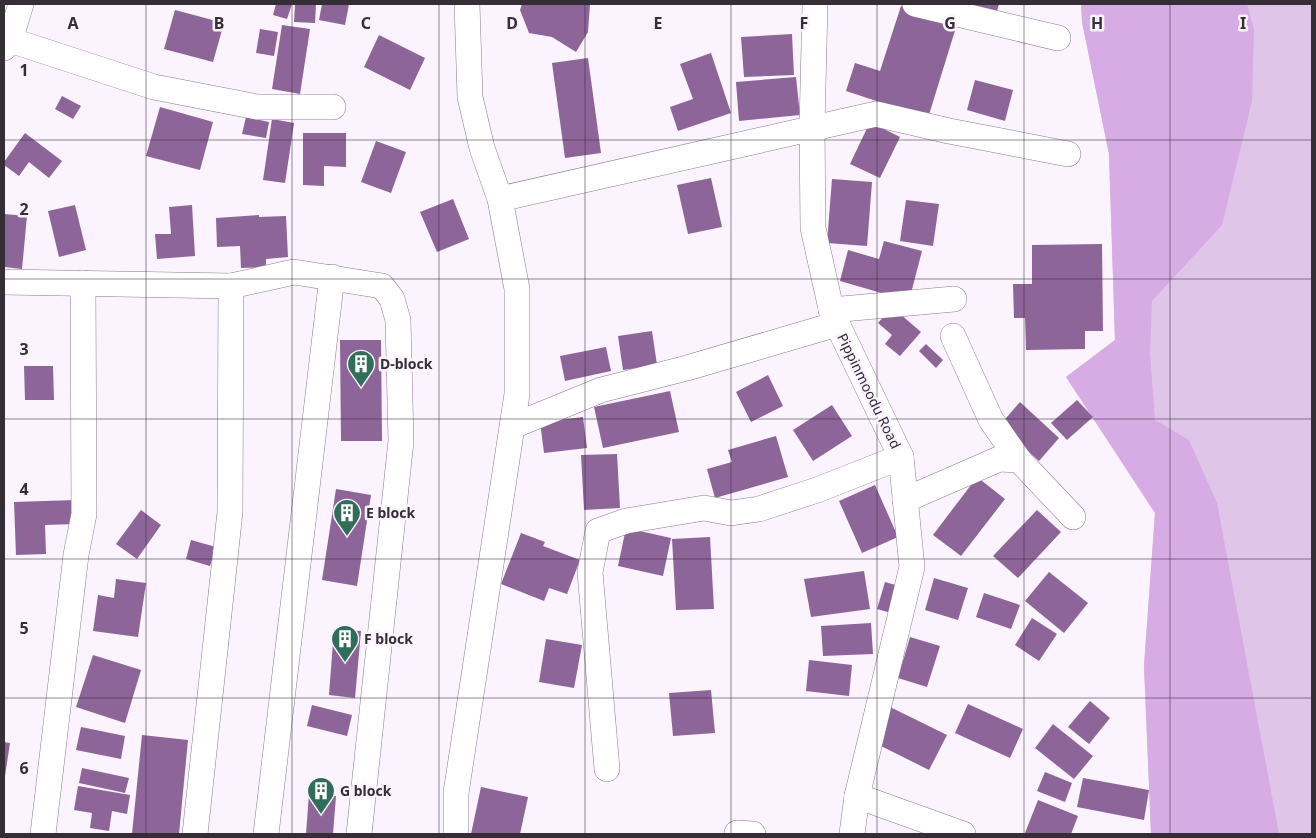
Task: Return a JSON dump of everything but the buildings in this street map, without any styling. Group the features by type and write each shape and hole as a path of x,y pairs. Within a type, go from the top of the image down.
{"street":[{"path":"21,4 7,44 154,87 257,108 334,107"},
{"path":"456,834 456,793 517,394 517,289 500,199 482,148 470,97 467,4"},
{"name":"Pippinmoodu Road","path":"815,4 812,127 813,228 834,317 901,458 912,567 857,796 852,834"},
{"path":"915,4 1058,38"},
{"path":"500,199 876,114 949,131 1068,154"},
{"path":"4,282 232,286 294,272 382,286 392,298 398,320 401,441 359,834"},
{"path":"266,834 332,277"},
{"path":"43,834 76,555 84,514 83,283"},
{"path":"195,834 230,512 232,286"},
{"path":"513,426 601,390 687,368 834,317 954,299"},
{"path":"953,336 991,420 1018,460 1073,517"},
{"path":"606,769 590,572 598,531 626,521 704,508 731,513 759,509 817,490 901,458"},
{"path":"905,500 998,459 1018,460"},
{"path":"857,796 963,834"}],"shaded area":[{"path":"1081,4 1312,4 1312,834 1151,834 1144,666 1155,513 1066,377 1115,340 1109,154 1082,22"},
{"path":"1081,4 1247,4 1254,30 1252,101 1222,225 1152,301 1150,353 1155,420 1189,440 1217,503 1279,834 1151,834 1144,666 1155,513 1066,377 1115,340 1109,154 1082,22"}],"place":[{"name":"D-block","path":"361,388"},
{"name":"E block","path":"347,537"},
{"name":"F block","path":"345,663"},
{"name":"G block","path":"321,815"}]}
